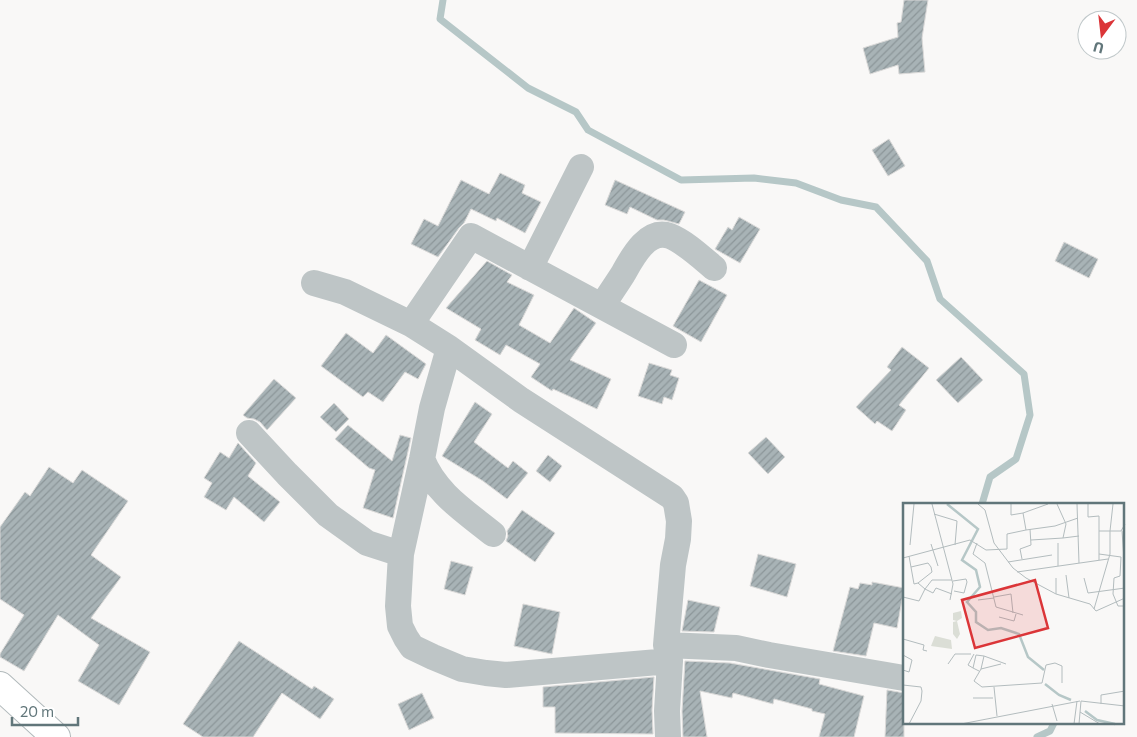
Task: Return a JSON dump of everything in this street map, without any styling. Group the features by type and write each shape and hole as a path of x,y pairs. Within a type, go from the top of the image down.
{"street":[{"path":"530,268 581,167"},
{"path":"602,306 641,246 658,235 669,236 692,249 714,268"},
{"path":"411,324 471,236 674,345"},
{"path":"314,283 345,292 411,324 449,348 521,400 672,497 676,504 679,521 673,565 668,653 668,737"},
{"path":"449,348 432,408 401,554 398,606 400,626 412,647 462,669 486,674 506,675 668,653 736,648 769,656 903,678"},
{"path":"249,433 328,515 367,543 401,554"},
{"path":"422,459 444,495 493,534"},
{"path":"0,686 56,737"}],"building":[{"path":"904,0 928,0 922,38 925,72 899,74 898,65 870,74 863,48 898,37 897,23 901,22"},
{"path":"889,139 905,166 888,176 872,150"},
{"path":"500,173 525,185 522,193 541,202 525,233 497,218 496,221 471,209 464,223 438,257 411,244 424,219 438,226 461,180 489,194"},
{"path":"615,180 685,212 679,224 657,220 630,207 627,214 605,205"},
{"path":"739,217 760,229 740,263 715,249 728,227 732,230"},
{"path":"1064,242 1098,259 1089,278 1055,261"},
{"path":"487,261 512,275 507,282 534,295 519,325 550,343 574,308 596,323 570,360 611,379 597,409 553,389 552,391 531,377 540,364 506,345 500,355 475,340 481,329 446,308"},
{"path":"699,280 727,295 701,342 673,326"},
{"path":"346,333 373,353 386,335 426,364 418,379 405,372 383,402 368,392 363,397 321,366"},
{"path":"902,347 929,368 899,405 906,410 892,431 877,421 875,424 856,407 891,370 887,367"},
{"path":"961,357 983,380 958,403 936,380"},
{"path":"649,363 672,370 670,375 679,378 672,400 664,397 662,404 638,396"},
{"path":"274,379 296,398 267,430 260,422 243,415"},
{"path":"475,402 492,414 474,442 508,468 513,461 528,473 507,499 483,481 442,456"},
{"path":"334,403 349,419 336,432 320,417"},
{"path":"348,425 392,461 400,435 411,438 393,518 363,508 375,470 369,468 335,439"},
{"path":"766,437 785,457 768,474 748,453"},
{"path":"238,443 256,463 248,476 280,502 264,522 234,497 226,510 204,497 212,483 204,478 220,452 229,458"},
{"path":"548,455 562,466 550,482 536,471"},
{"path":"49,467 73,483 82,470 128,501 91,555 121,577 91,618 150,652 119,705 78,681 99,645 58,615 24,671 0,657 24,615 0,599 0,527 25,492 30,496"},
{"path":"522,510 555,533 535,562 506,541 507,531"},
{"path":"758,554 796,564 787,597 750,586"},
{"path":"451,561 473,567 465,595 444,589"},
{"path":"872,582 903,588 897,628 874,623 866,656 833,651 850,587 858,589 860,583 872,585"},
{"path":"688,600 720,607 714,632 682,631"},
{"path":"523,604 560,612 552,654 514,646"},
{"path":"239,641 312,689 314,686 334,699 320,719 282,693 253,737 203,737 183,724"},
{"path":"685,661 730,663 820,679 819,684 864,696 854,737 819,737 825,714 812,711 812,709 774,699 773,704 733,693 732,698 700,691 707,737 683,737 682,711"},
{"path":"654,677 653,734 555,733 555,707 543,707 543,687"},
{"path":"887,690 903,693 904,737 885,737"},
{"path":"422,693 434,718 409,730 398,704"}],"waterway":[{"path":"443,0 440,19 528,88 576,112 588,130 681,180 754,178 796,183 841,200 876,207 927,261 940,299 1024,374 1030,415 1016,459 990,477 982,503"},
{"path":"1037,737 1050,731 1054,724"}]}
